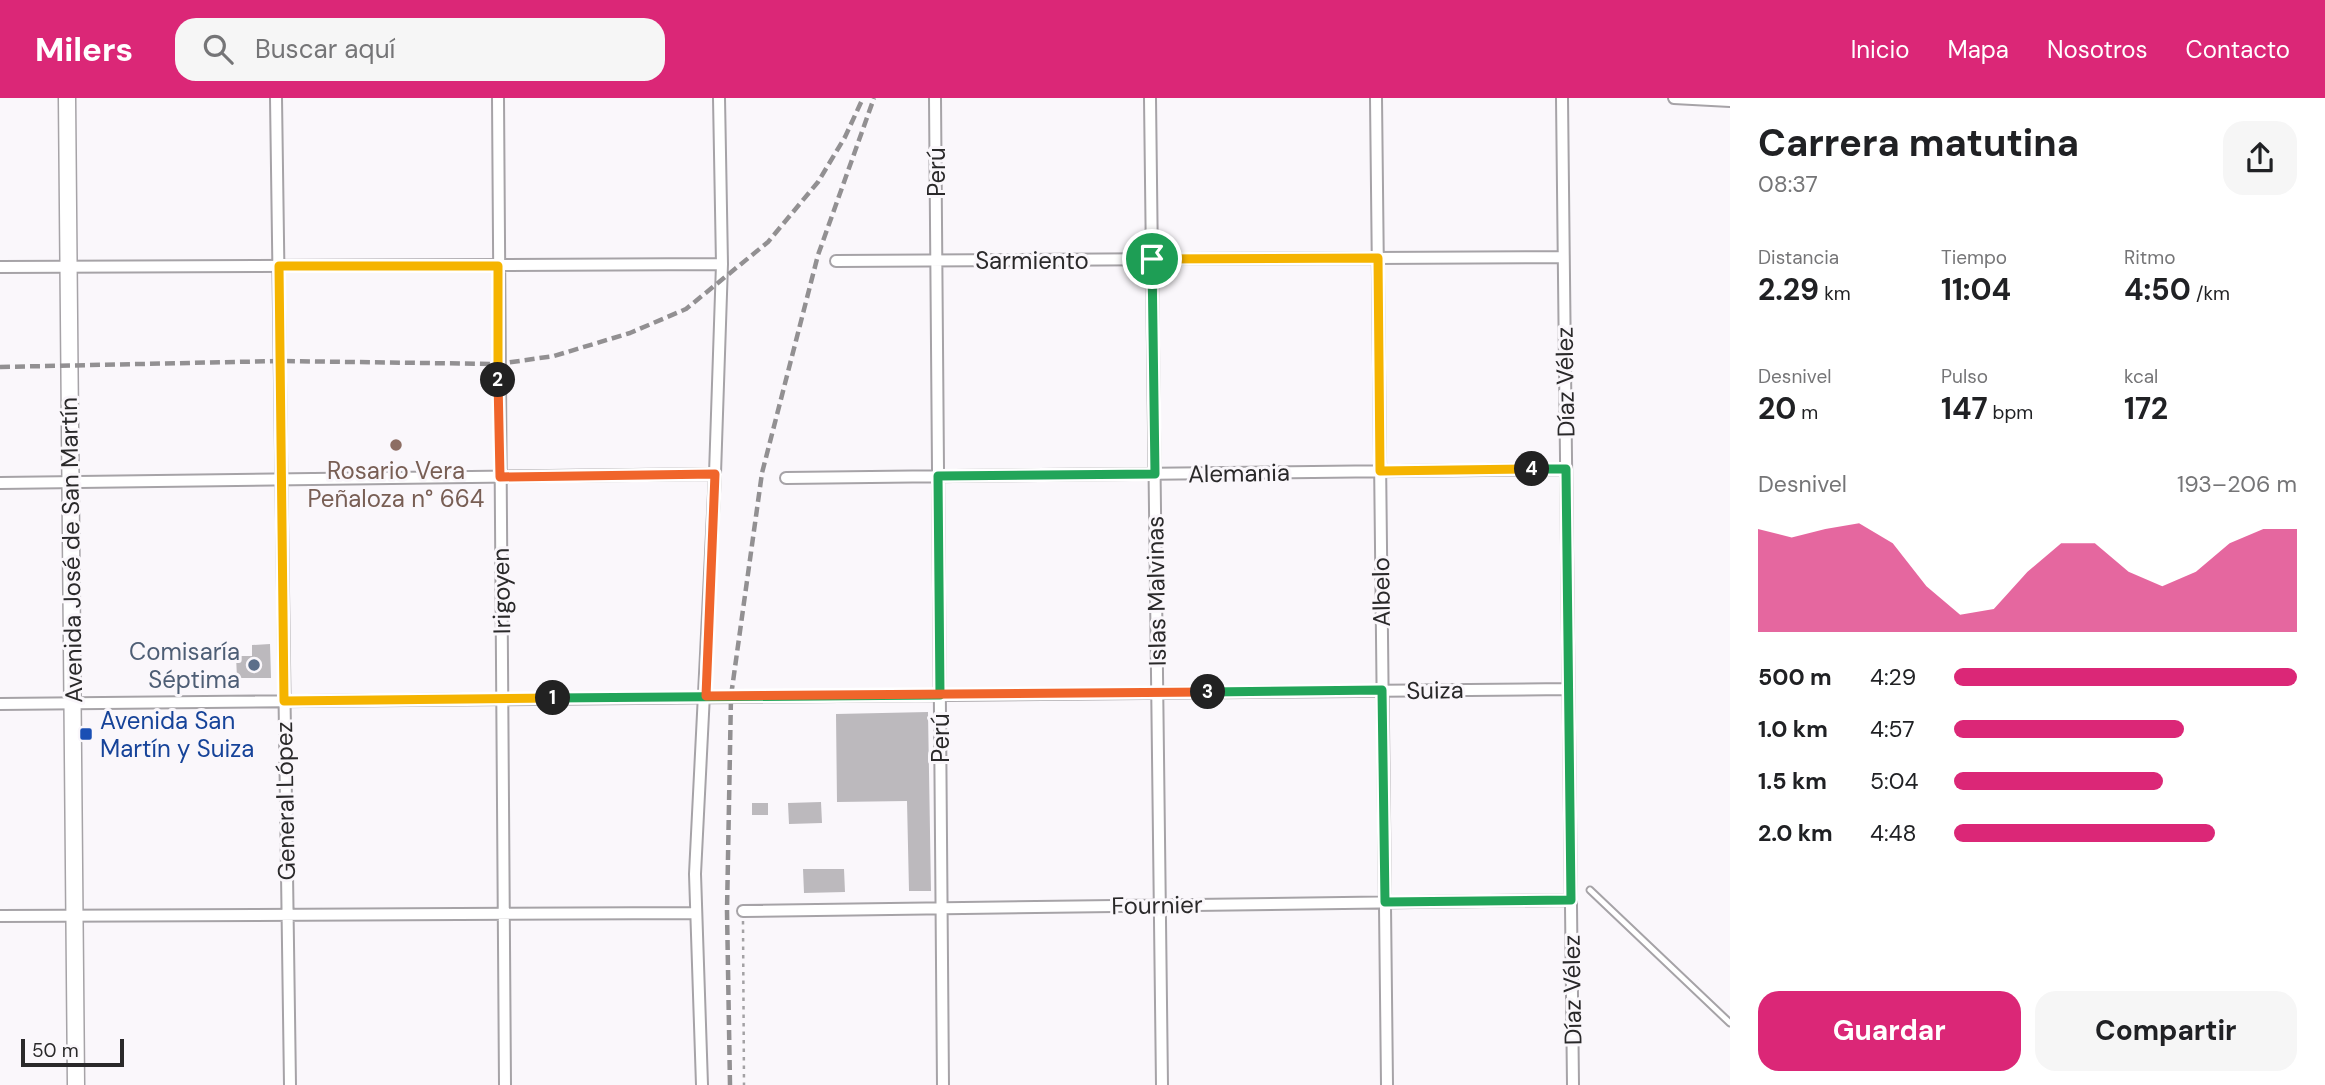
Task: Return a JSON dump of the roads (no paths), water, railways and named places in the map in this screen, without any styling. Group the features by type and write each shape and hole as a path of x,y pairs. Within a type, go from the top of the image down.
{"main road":[{"name":"Avenida José de San Martín","path":"67,98 76,1085"}],"street":[{"name":"General López","path":"276,98 290,1085"},
{"name":"Irigoyen","path":"498,98 505,1085"},
{"path":"702,1085 696,913 699,777 706,696 722,264 719,98"},
{"name":"Perú","path":"935,98 943,1085"},
{"name":"Islas Malvinas","path":"1150,98 1162,1085"},
{"name":"Albelo","path":"1376,98 1387,1085"},
{"name":"Díaz Vélez","path":"1562,98 1573,1085"},
{"path":"1674,98 1730,101"},
{"name":"Sarmiento","path":"836,261 1563,257"},
{"path":"0,267 722,264"},
{"name":"Alemania","path":"786,478 1566,469"},
{"path":"0,483 715,474"},
{"name":"Suiza","path":"0,704 1568,689"},
{"name":"Fournier","path":"743,911 1571,900"},
{"path":"0,916 696,913"}],"lane":[{"path":"1590,890 1730,1023"}],"railway":[{"path":"0,367 280,361 498,364 554,356 630,333 686,309 768,242 818,182 845,137 863,98"},
{"path":"730,1085 727,911 731,696 762,473 818,255 874,98"}],"place":[{"name":"Rosario Vera Peñaloza n° 664","path":"396,445"},
{"name":"Comisaría Séptima","path":"254,665"},
{"name":"Avenida San Martín y Suiza","path":"86,734"}]}
